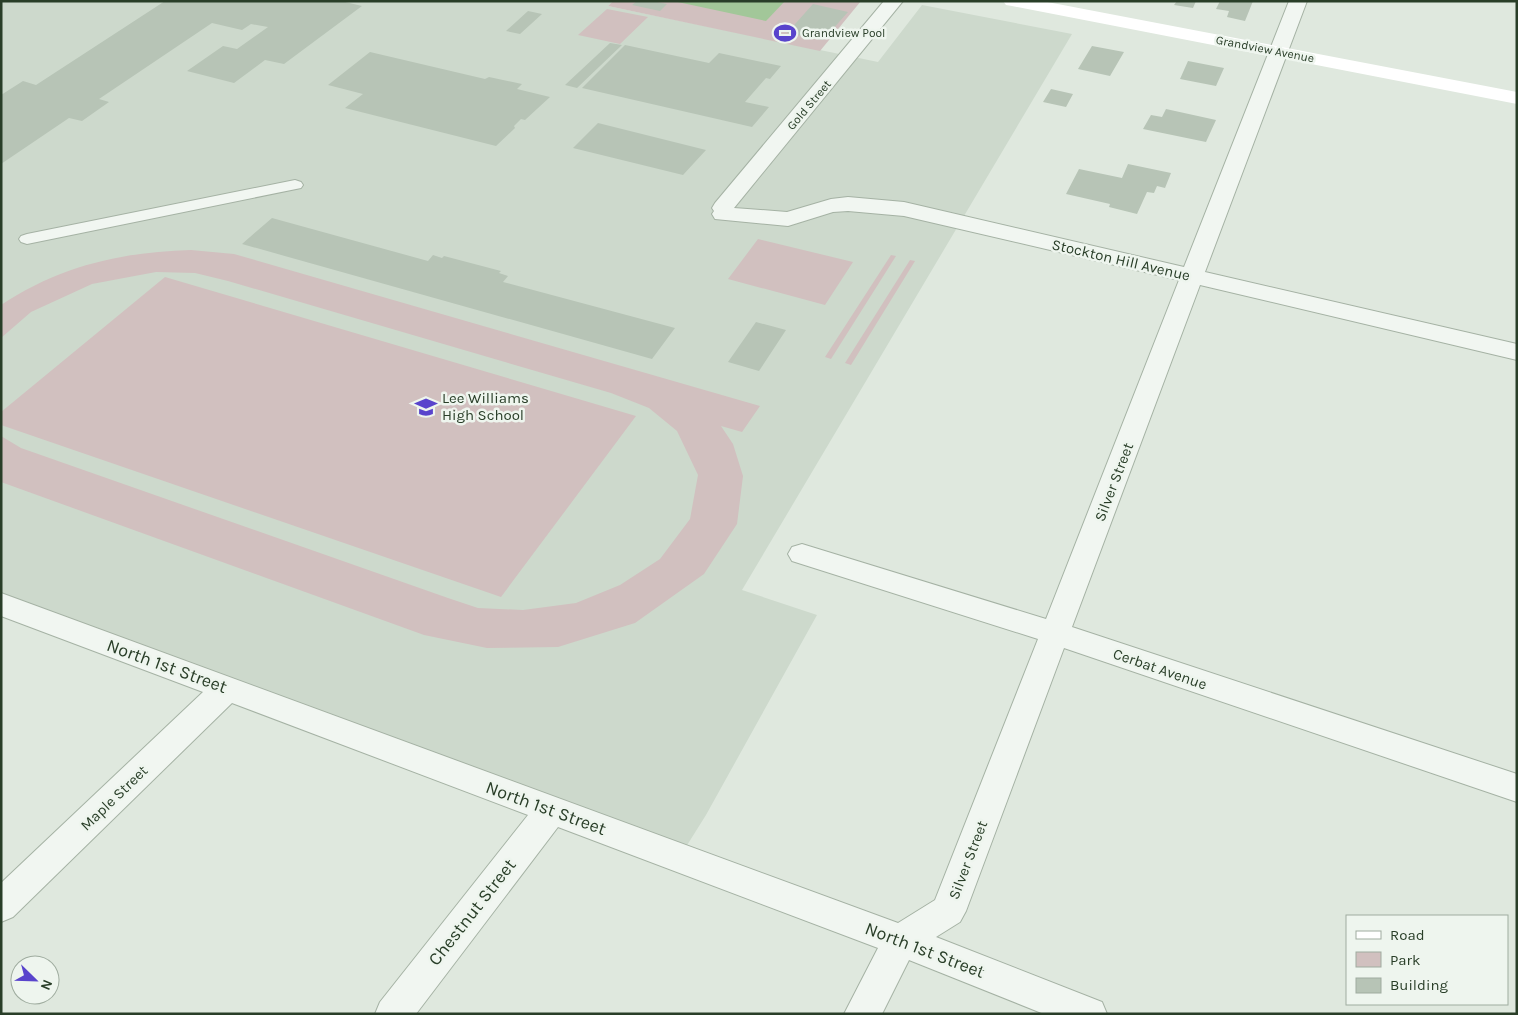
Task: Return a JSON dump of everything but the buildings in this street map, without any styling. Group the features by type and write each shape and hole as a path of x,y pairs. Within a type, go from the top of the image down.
{"main road":[{"name":"Grandview Avenue","path":"1012,1 1517,98"}],"street":[{"name":"Gold Street","path":"723,211 894,1"},
{"name":"Silver Street","path":"902,940 948,911 1298,1"},
{"name":"Stockton Hill Avenue","path":"723,211 788,219 831,206 848,204 904,209 1517,352"},
{"name":"Cerbat Avenue","path":"802,554 1055,633 1517,788"},
{"name":"North 1st Street","path":"1,604 551,811 902,940 1090,1014"},
{"name":"Maple Street","path":"1,906 227,688"},
{"name":"Chestnut Street","path":"393,1014 551,811"},
{"path":"862,1014 902,940"}],"lane":[{"path":"27,239 296,185"}],"shaded area":[{"name":"Lee Williams High School","path":"1,1 613,1 608,6 878,62 922,5 1072,34 742,590 817,615 706,815 679,858 1,604"},
{"path":"673,1 785,1 766,21"}],"green space":[{"name":"Grandview Pool","path":"613,1 861,1 820,51 608,6"},
{"path":"607,9 648,17 620,44 578,35"},
{"path":"758,239 853,262 825,305 728,279"},
{"path":"191,250 234,254 760,406 742,432 721,426 733,444 743,476 737,524 704,574 635,623 558,647 487,648 424,635 1,482 1,436 21,448 478,608 523,610 576,603 620,585 660,559 690,519 698,475 677,431 649,408 611,393 228,281 195,273 156,272 92,284 31,312 1,338 1,305 46,280 69,271 116,258 165,251"},
{"path":"891,255 896,256 831,359 825,357"},
{"path":"910,260 915,261 851,365 845,363"},
{"path":"165,277 636,416 501,597 1,425 1,412"}],"place":[{"name":"Grandview Pool","path":"785,33"},
{"name":"Lee Williams High School","path":"426,407"}]}
